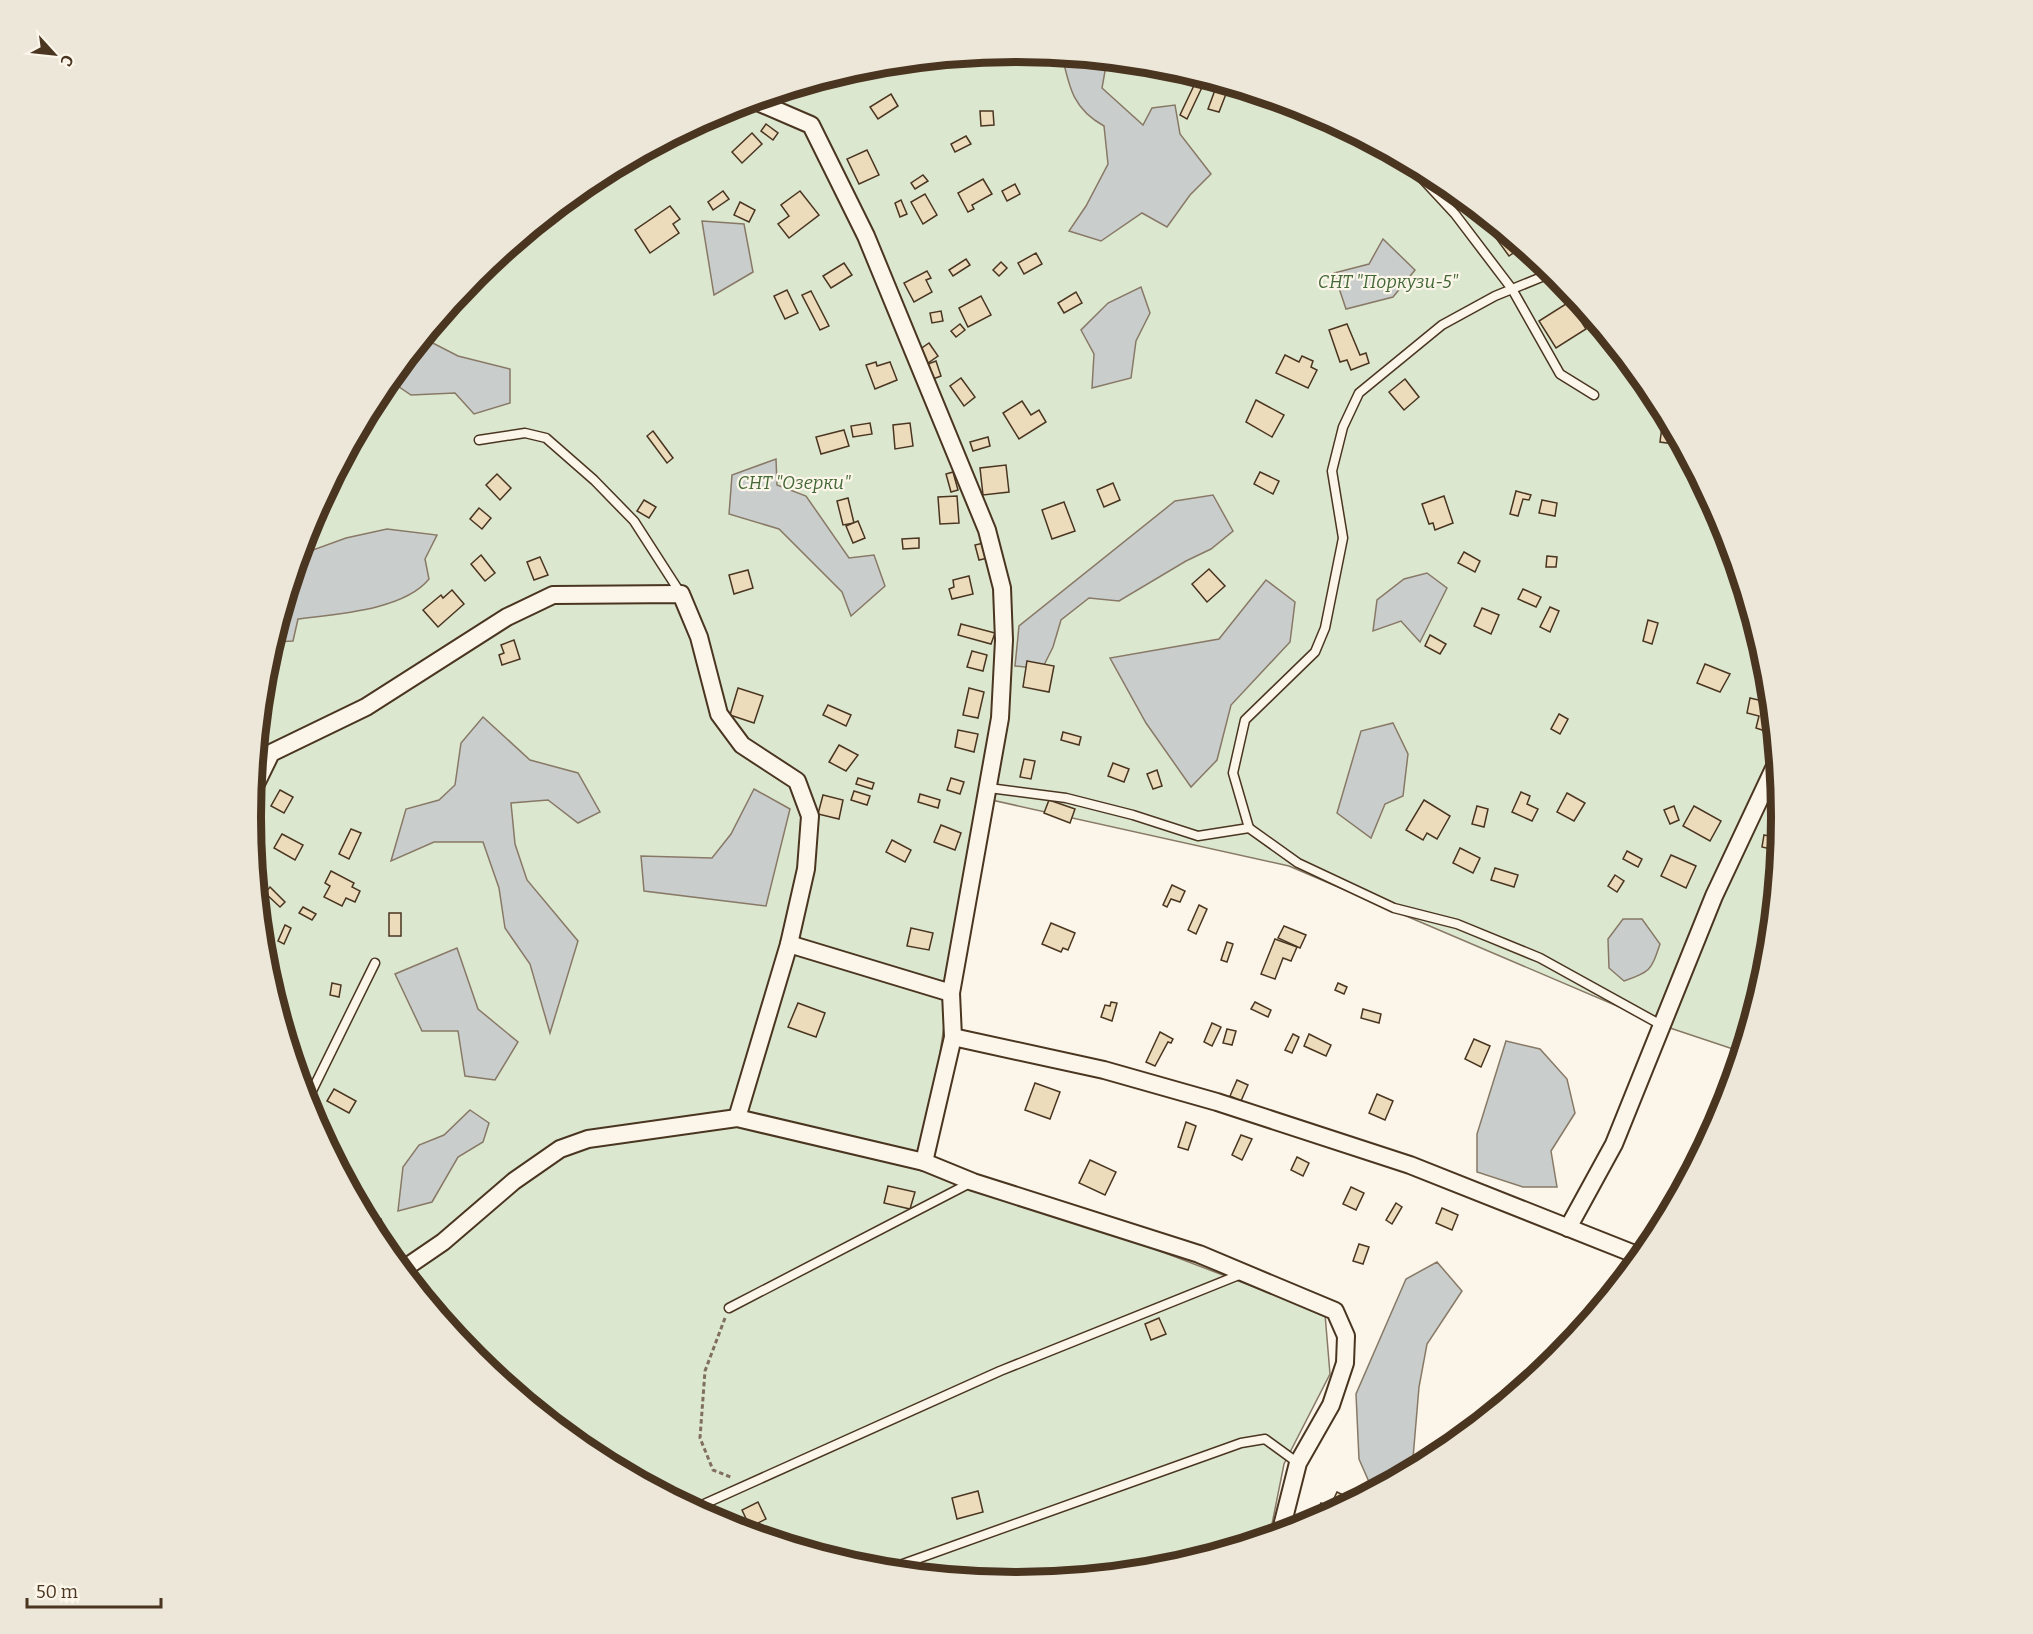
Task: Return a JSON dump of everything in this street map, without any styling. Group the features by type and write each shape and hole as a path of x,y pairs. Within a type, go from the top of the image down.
{"street":[{"path":"765,105 811,125 866,236 987,530 1002,588 1004,640 1000,718 951,993 953,1037 924,1162"},
{"path":"263,770 271,753 366,707 507,617 553,595 681,594 699,637 719,714 742,745 797,781 810,816 806,869 789,944 737,1118"},
{"path":"1568,1228 1614,1144 1664,1026 1714,896 1770,776"},
{"path":"789,944 951,993"},
{"path":"953,1037 1104,1070 1217,1101 1410,1165 1633,1253"},
{"path":"409,1265 443,1242 514,1181 560,1149 588,1139 737,1118 924,1162 973,1182 1199,1254 1335,1311 1346,1336 1345,1364 1331,1405 1298,1463 1283,1523"}],"lane":[{"path":"1426,183 1455,214 1512,289 1560,374 1594,395"},
{"path":"1544,276 1512,289 1442,325 1359,393 1343,427 1332,471 1343,538 1325,628 1314,652 1245,720 1233,773 1249,828 1298,863 1394,908 1457,924 1540,958 1664,1026"},
{"path":"479,440 525,433 546,438 594,480 634,520 681,594"},
{"path":"989,788 1066,798 1133,815 1198,836 1249,828"},
{"path":"312,1089 375,963"},
{"path":"729,1308 973,1182"},
{"path":"704,1505 1000,1371 1244,1273"},
{"path":"904,1564 1241,1443 1264,1438 1298,1463"}],"path":[{"path":"729,1308 705,1371 700,1438 713,1470 750,1485"}],"green space":[{"name":"СНТ \"Озерки\"","path":"1016,62 1066,63 1164,76 1212,87 1306,119 1351,139 1436,189 1515,249 1551,283 1585,319 1645,397 1671,439 1714,528 1732,574 1757,670 1766,718 1772,817 1766,916 1746,1013 1735,1050 1664,1026 1289,866 978,797 924,1161 1325,1314 1330,1374 1284,1464 1271,1528 1212,1547 1164,1558 1066,1571 967,1571 869,1558 821,1547 727,1515 682,1495 597,1445 518,1385 482,1351 448,1315 388,1237 362,1195 319,1106 301,1060 276,964 267,916 261,817 267,718 276,670 301,574 319,528 362,439 388,397 448,319 482,283 518,249 597,189 682,139 727,119 821,87 869,76 967,63"}],"shaded area":[{"path":"1064,63 1106,67 1102,88 1143,125 1152,108 1175,105 1180,134 1211,174 1190,195 1167,227 1142,213 1101,241 1069,231 1086,206 1108,164 1104,126 1079,105"},
{"path":"702,221 744,224 753,272 714,295"},
{"path":"1383,239 1415,270 1393,297 1346,309 1334,273 1369,264"},
{"path":"1141,287 1150,313 1136,341 1131,378 1092,388 1094,354 1081,330 1108,303"},
{"path":"430,341 458,356 510,369 510,403 474,414 455,393 411,395 397,385"},
{"path":"776,459 777,485 806,496 849,558 874,555 885,586 851,616 842,592 779,529 729,514 732,475"},
{"path":"1213,495 1233,531 1211,549 1186,561 1119,601 1089,598 1061,620 1053,647 1042,669 1015,666 1019,626 1175,501"},
{"path":"387,529 437,535 425,559 429,579 403,598 387,604 369,609 298,619 293,641 282,642 301,574 310,551 346,538"},
{"path":"1427,573 1447,588 1420,642 1401,621 1373,631 1377,600 1404,579"},
{"path":"1266,580 1295,602 1290,642 1231,705 1217,760 1191,787 1146,723 1110,658 1219,639"},
{"path":"483,717 530,760 578,773 600,812 578,823 548,800 511,803 515,844 527,880 578,941 550,1033 530,964 505,928 499,888 483,842 434,842 391,861 406,809 439,800 455,785 461,743"},
{"path":"1393,723 1408,754 1403,796 1385,804 1371,838 1337,813 1361,731"},
{"path":"754,789 790,809 766,906 644,891 641,856 712,858 731,834"},
{"path":"1623,919 1642,919 1660,944 1649,969 1624,981 1609,968 1608,939"},
{"path":"457,948 478,1009 518,1042 495,1080 465,1076 458,1031 422,1031 395,974"},
{"path":"1506,1041 1540,1049 1567,1079 1575,1113 1551,1151 1557,1187 1523,1187 1477,1172 1477,1134"},
{"path":"470,1110 489,1123 483,1142 458,1157 432,1202 398,1211 403,1167 419,1145 444,1135"},
{"path":"1437,1262 1462,1291 1427,1344 1419,1387 1413,1459 1370,1484 1359,1459 1356,1394 1406,1279"}],"building":[{"path":"1195,83 1203,85 1187,119 1180,115"},
{"path":"1215,90 1226,94 1219,112 1208,109"},
{"path":"891,94 898,106 878,119 870,107"},
{"path":"980,111 993,111 994,125 981,126"},
{"path":"766,124 778,133 773,140 761,131"},
{"path":"752,133 762,144 742,163 732,152"},
{"path":"966,136 971,144 955,152 951,144"},
{"path":"867,150 879,175 859,184 847,159"},
{"path":"923,175 928,181 915,189 911,183"},
{"path":"983,179 992,194 972,205 974,209 968,212 958,193"},
{"path":"1015,184 1020,194 1007,201 1002,191"},
{"path":"723,191 729,199 713,210 708,202"},
{"path":"800,191 819,215 789,238 778,224 789,216 781,205"},
{"path":"925,194 937,215 923,224 911,202"},
{"path":"901,200 907,214 900,217 895,203"},
{"path":"740,202 755,210 749,222 734,215"},
{"path":"670,206 680,219 673,224 679,233 650,253 635,230"},
{"path":"1495,233 1516,251 1509,256 1493,234"},
{"path":"1036,253 1042,264 1024,274 1018,263"},
{"path":"966,259 970,265 953,276 949,270"},
{"path":"1001,262 1007,268 999,276 993,270"},
{"path":"844,263 852,275 831,288 823,276"},
{"path":"927,271 931,278 926,280 932,292 914,302 904,283"},
{"path":"787,290 798,313 785,319 774,296"},
{"path":"811,291 829,326 820,330 802,295"},
{"path":"1076,292 1082,303 1064,313 1058,303"},
{"path":"981,296 991,315 968,327 959,308"},
{"path":"1569,302 1586,329 1556,348 1539,321"},
{"path":"941,311 943,321 932,323 930,313"},
{"path":"960,324 965,330 956,337 951,331"},
{"path":"1347,324 1360,355 1366,353 1369,363 1351,370 1347,360 1340,362 1329,330"},
{"path":"929,343 938,356 928,363 919,350"},
{"path":"1285,355 1299,362 1302,356 1313,361 1311,367 1317,370 1308,388 1276,373"},
{"path":"936,361 941,376 933,379 928,364"},
{"path":"876,362 877,366 890,362 897,380 875,389 866,365"},
{"path":"961,378 975,397 964,406 950,386"},
{"path":"1405,379 1419,397 1404,410 1389,392"},
{"path":"1256,400 1284,415 1272,437 1246,422"},
{"path":"1022,401 1031,415 1039,410 1046,422 1019,439 1003,413"},
{"path":"870,423 872,434 853,437 851,426"},
{"path":"910,423 913,446 895,449 893,425"},
{"path":"1662,425 1674,444 1660,442"},
{"path":"844,430 849,446 821,454 816,437"},
{"path":"653,431 673,458 667,463 647,436"},
{"path":"988,437 990,446 973,451 970,442"},
{"path":"1006,465 1009,492 983,495 980,468"},
{"path":"953,472 958,490 951,492 946,474"},
{"path":"1260,472 1279,481 1273,494 1254,484"},
{"path":"497,474 511,488 500,500 486,485"},
{"path":"1113,483 1120,500 1104,507 1097,490"},
{"path":"1516,491 1531,495 1529,500 1523,499 1518,516 1510,514"},
{"path":"957,496 959,523 940,524 938,497"},
{"path":"1444,496 1453,523 1435,530 1433,523 1429,524 1422,504"},
{"path":"848,498 854,523 843,525 837,501"},
{"path":"644,500 656,507 649,518 637,511"},
{"path":"1542,500 1557,503 1555,516 1539,513"},
{"path":"1064,502 1075,531 1052,539 1042,510"},
{"path":"479,508 491,518 482,529 470,519"},
{"path":"858,521 865,538 853,543 846,526"},
{"path":"919,538 919,548 903,549 902,539"},
{"path":"984,543 988,558 979,560 975,545"},
{"path":"1464,552 1480,561 1475,572 1458,563"},
{"path":"481,555 495,573 485,581 471,564"},
{"path":"1547,556 1557,557 1556,567 1546,567"},
{"path":"540,557 548,575 534,580 527,562"},
{"path":"1209,569 1225,586 1207,602 1192,584"},
{"path":"748,570 753,588 734,594 729,575"},
{"path":"969,576 973,594 952,599 949,589 954,587 953,580"},
{"path":"1523,589 1541,597 1536,607 1518,599"},
{"path":"452,590 464,604 438,627 423,610 441,595 443,598"},
{"path":"1550,607 1559,611 1550,632 1540,627"},
{"path":"1482,608 1499,615 1491,634 1474,626"},
{"path":"1648,620 1658,623 1652,644 1643,641"},
{"path":"961,624 995,633 991,644 958,635"},
{"path":"1430,635 1446,644 1440,654 1425,646"},
{"path":"514,640 520,659 502,665 499,655 504,653 501,645"},
{"path":"972,651 987,655 983,671 967,667"},
{"path":"1027,661 1054,666 1049,692 1023,687"},
{"path":"1705,664 1730,674 1720,692 1697,683"},
{"path":"738,688 763,696 754,723 730,715"},
{"path":"969,688 984,692 978,718 963,715"},
{"path":"1750,698 1763,701 1766,724 1765,731 1756,728 1759,716 1747,713"},
{"path":"828,705 851,715 846,726 823,715"},
{"path":"1559,714 1568,719 1560,734 1551,729"},
{"path":"958,730 978,734 974,752 955,747"},
{"path":"1063,732 1081,737 1079,745 1061,740"},
{"path":"839,745 858,755 846,771 829,762"},
{"path":"1024,759 1035,761 1031,779 1020,777"},
{"path":"1113,763 1129,769 1124,782 1108,776"},
{"path":"1157,770 1162,786 1153,789 1147,774"},
{"path":"858,778 874,783 872,789 856,784"},
{"path":"951,778 964,782 960,794 947,790"},
{"path":"280,790 293,797 284,813 271,806"},
{"path":"854,791 870,796 867,805 851,800"},
{"path":"1521,792 1530,796 1527,804 1538,809 1532,821 1512,812"},
{"path":"1567,793 1585,803 1574,821 1557,812"},
{"path":"920,794 940,800 938,808 918,802"},
{"path":"823,795 843,800 839,819 818,814"},
{"path":"1049,800 1075,809 1070,823 1044,813"},
{"path":"1424,800 1450,816 1437,839 1427,833 1423,840 1406,830"},
{"path":"1477,806 1488,809 1484,827 1472,824"},
{"path":"1674,806 1679,820 1670,824 1664,810"},
{"path":"1694,806 1721,821 1710,841 1683,826"},
{"path":"941,825 961,833 955,850 934,842"},
{"path":"351,829 361,833 349,859 339,854"},
{"path":"282,834 303,845 295,860 274,848"},
{"path":"1764,835 1771,836 1771,849 1762,847"},
{"path":"892,840 911,850 905,862 886,852"},
{"path":"1460,848 1480,858 1473,873 1453,863"},
{"path":"1627,851 1642,859 1638,867 1623,859"},
{"path":"1671,855 1696,866 1686,888 1661,876"},
{"path":"1495,868 1518,875 1514,887 1491,880"},
{"path":"331,871 354,883 352,887 360,891 355,902 346,898 342,906 324,897 330,886 325,883"},
{"path":"1615,875 1624,881 1617,892 1608,886"},
{"path":"1172,885 1185,891 1180,902 1171,899 1167,907 1163,905"},
{"path":"270,887 285,902 280,907 265,893"},
{"path":"1199,905 1207,909 1196,934 1188,930"},
{"path":"303,907 316,914 312,920 299,913"},
{"path":"389,913 401,913 401,936 389,936"},
{"path":"1051,923 1075,933 1068,950 1063,948 1061,952 1042,944"},
{"path":"285,925 291,928 284,944 278,941"},
{"path":"1284,926 1306,935 1300,948 1278,938"},
{"path":"911,928 933,933 929,950 907,946"},
{"path":"1275,939 1297,947 1291,961 1283,958 1275,979 1261,974"},
{"path":"1227,942 1233,944 1227,962 1221,960"},
{"path":"332,983 341,985 339,997 330,995"},
{"path":"1338,983 1347,987 1344,994 1335,990"},
{"path":"1111,1002 1117,1003 1112,1021 1101,1017 1105,1005 1110,1006"},
{"path":"1255,1002 1271,1010 1268,1017 1251,1009"},
{"path":"798,1003 825,1013 816,1037 788,1027"},
{"path":"1363,1009 1381,1014 1379,1023 1361,1018"},
{"path":"1212,1023 1221,1027 1212,1046 1204,1042"},
{"path":"1227,1029 1236,1031 1232,1045 1223,1043"},
{"path":"1160,1032 1173,1039 1171,1043 1168,1042 1155,1066 1146,1062"},
{"path":"1293,1034 1299,1037 1292,1053 1285,1050"},
{"path":"1309,1034 1331,1045 1326,1056 1304,1046"},
{"path":"1474,1039 1490,1046 1481,1067 1465,1059"},
{"path":"1237,1080 1248,1085 1241,1101 1230,1096"},
{"path":"1035,1083 1060,1092 1050,1119 1025,1110"},
{"path":"334,1089 356,1101 349,1113 327,1101"},
{"path":"1377,1094 1393,1101 1385,1120 1369,1113"},
{"path":"1186,1122 1196,1126 1188,1150 1178,1147"},
{"path":"1241,1135 1252,1139 1242,1160 1232,1155"},
{"path":"1297,1157 1309,1163 1303,1176 1291,1170"},
{"path":"1090,1160 1116,1172 1105,1195 1079,1183"},
{"path":"888,1186 915,1192 910,1209 884,1203"},
{"path":"1351,1187 1364,1193 1356,1210 1343,1204"},
{"path":"1396,1203 1402,1207 1392,1224 1386,1220"},
{"path":"1442,1208 1458,1215 1452,1230 1436,1223"},
{"path":"381,1219 384,1229 383,1229 378,1220"},
{"path":"1359,1244 1369,1247 1363,1264 1353,1261"},
{"path":"1159,1318 1166,1334 1151,1340 1145,1324"},
{"path":"978,1491 983,1512 957,1519 952,1498"},
{"path":"1337,1492 1347,1497 1332,1504"},
{"path":"758,1502 766,1519 754,1525 748,1523 742,1510"},
{"path":"1321,1503 1327,1506 1318,1510"}],"park label":[{"name":"СНТ \"Поркузи-5\"","path":"1388,282"}]}
